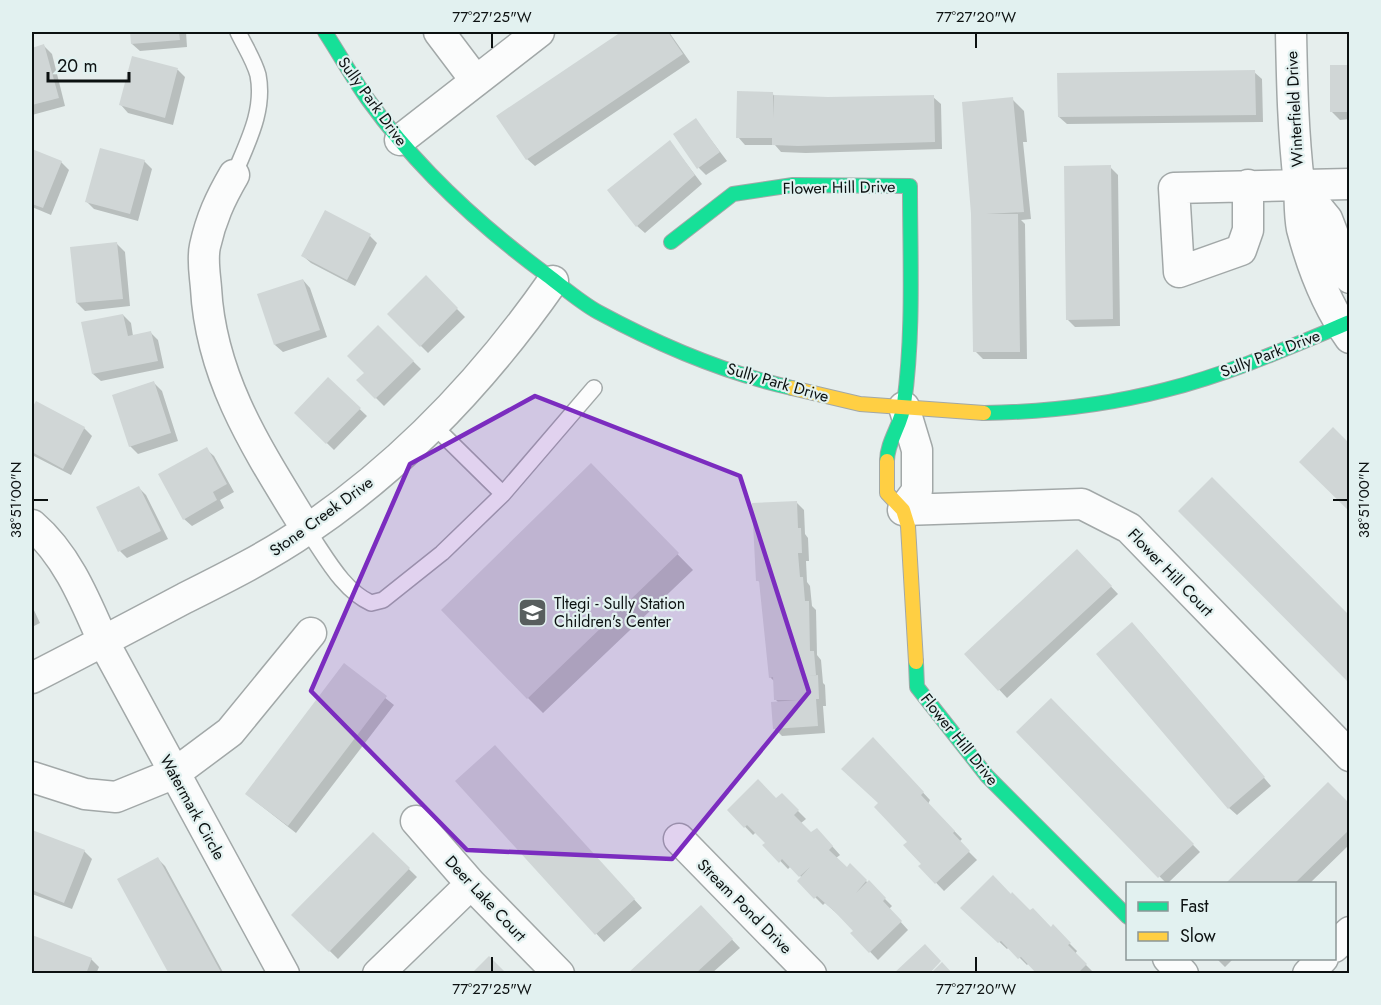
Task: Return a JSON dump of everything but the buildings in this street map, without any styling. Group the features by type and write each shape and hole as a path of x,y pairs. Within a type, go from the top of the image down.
{"street":[{"name":"Sully Park Drive","path":"325,32 369,101 400,140 450,196 502,242 596,311 688,355 768,383 860,404 970,413 1023,412 1122,400 1167,390 1347,329"},
{"path":"439,32 476,81"},
{"path":"400,140 539,32"},
{"name":"Winterfield Drive","path":"1291,32 1294,147 1302,227 1320,284 1347,329"},
{"path":"234,175 216,206 204,249 207,307 213,341 224,380 244,424 307,530"},
{"path":"1248,185 1350,184"},
{"name":"Flower Hill Drive","path":"671,242 733,194 793,185 910,186 909,345 904,407 916,450 916,491 903,510 908,526 917,687 987,776 1126,915"},
{"name":"Winterfield Drive","path":"1299,185 1327,219 1350,278"},
{"name":"Stone Creek Drive","path":"32,678 255,562 307,530 355,495 434,426 480,376 553,281"},
{"name":"Flower Hill Court","path":"903,510 1082,504 1129,528 1350,756"},
{"name":"Watermark Circle","path":"32,525 46,538 81,591 103,641 284,974"},
{"path":"32,777 85,794 116,797 175,773 230,732 311,633"},
{"name":"Deer Lake Court","path":"416,821 471,884 559,974"},
{"name":"Stream Pond Drive","path":"679,839 799,970"},
{"path":"378,974 471,884"},
{"path":"1336,946 1350,932"},
{"path":"1170,960 1183,974"},
{"path":"1308,974 1321,960"}],"lane":[{"path":"234,175 257,118 259,103 258,74 238,32"},
{"path":"307,530 342,580 359,598 371,603 391,594 442,553 503,494 594,388"},
{"path":"434,426 503,494"}],"highlighted area":[{"path":"535,396 740,476 809,692 672,859 467,850 311,691 410,464"}],"traffic: fast":[{"path":"325,32 357,84 408,150 451,195 522,256 585,304 645,336 717,366 792,388"},
{"path":"671,242 733,194 793,185 910,186 911,295 907,377 903,411 889,446 887,461"},
{"path":"984,413 1075,407 1165,390 1236,368 1350,322"},
{"path":"916,662 917,687 987,776 1126,915"}],"traffic: slow":[{"path":"792,388 860,404 984,413"},
{"path":"887,461 887,493 903,510 908,526 916,662"}],"place":[{"name":"Tltegi - Sully Station Children's Center","path":"533,612"}]}
